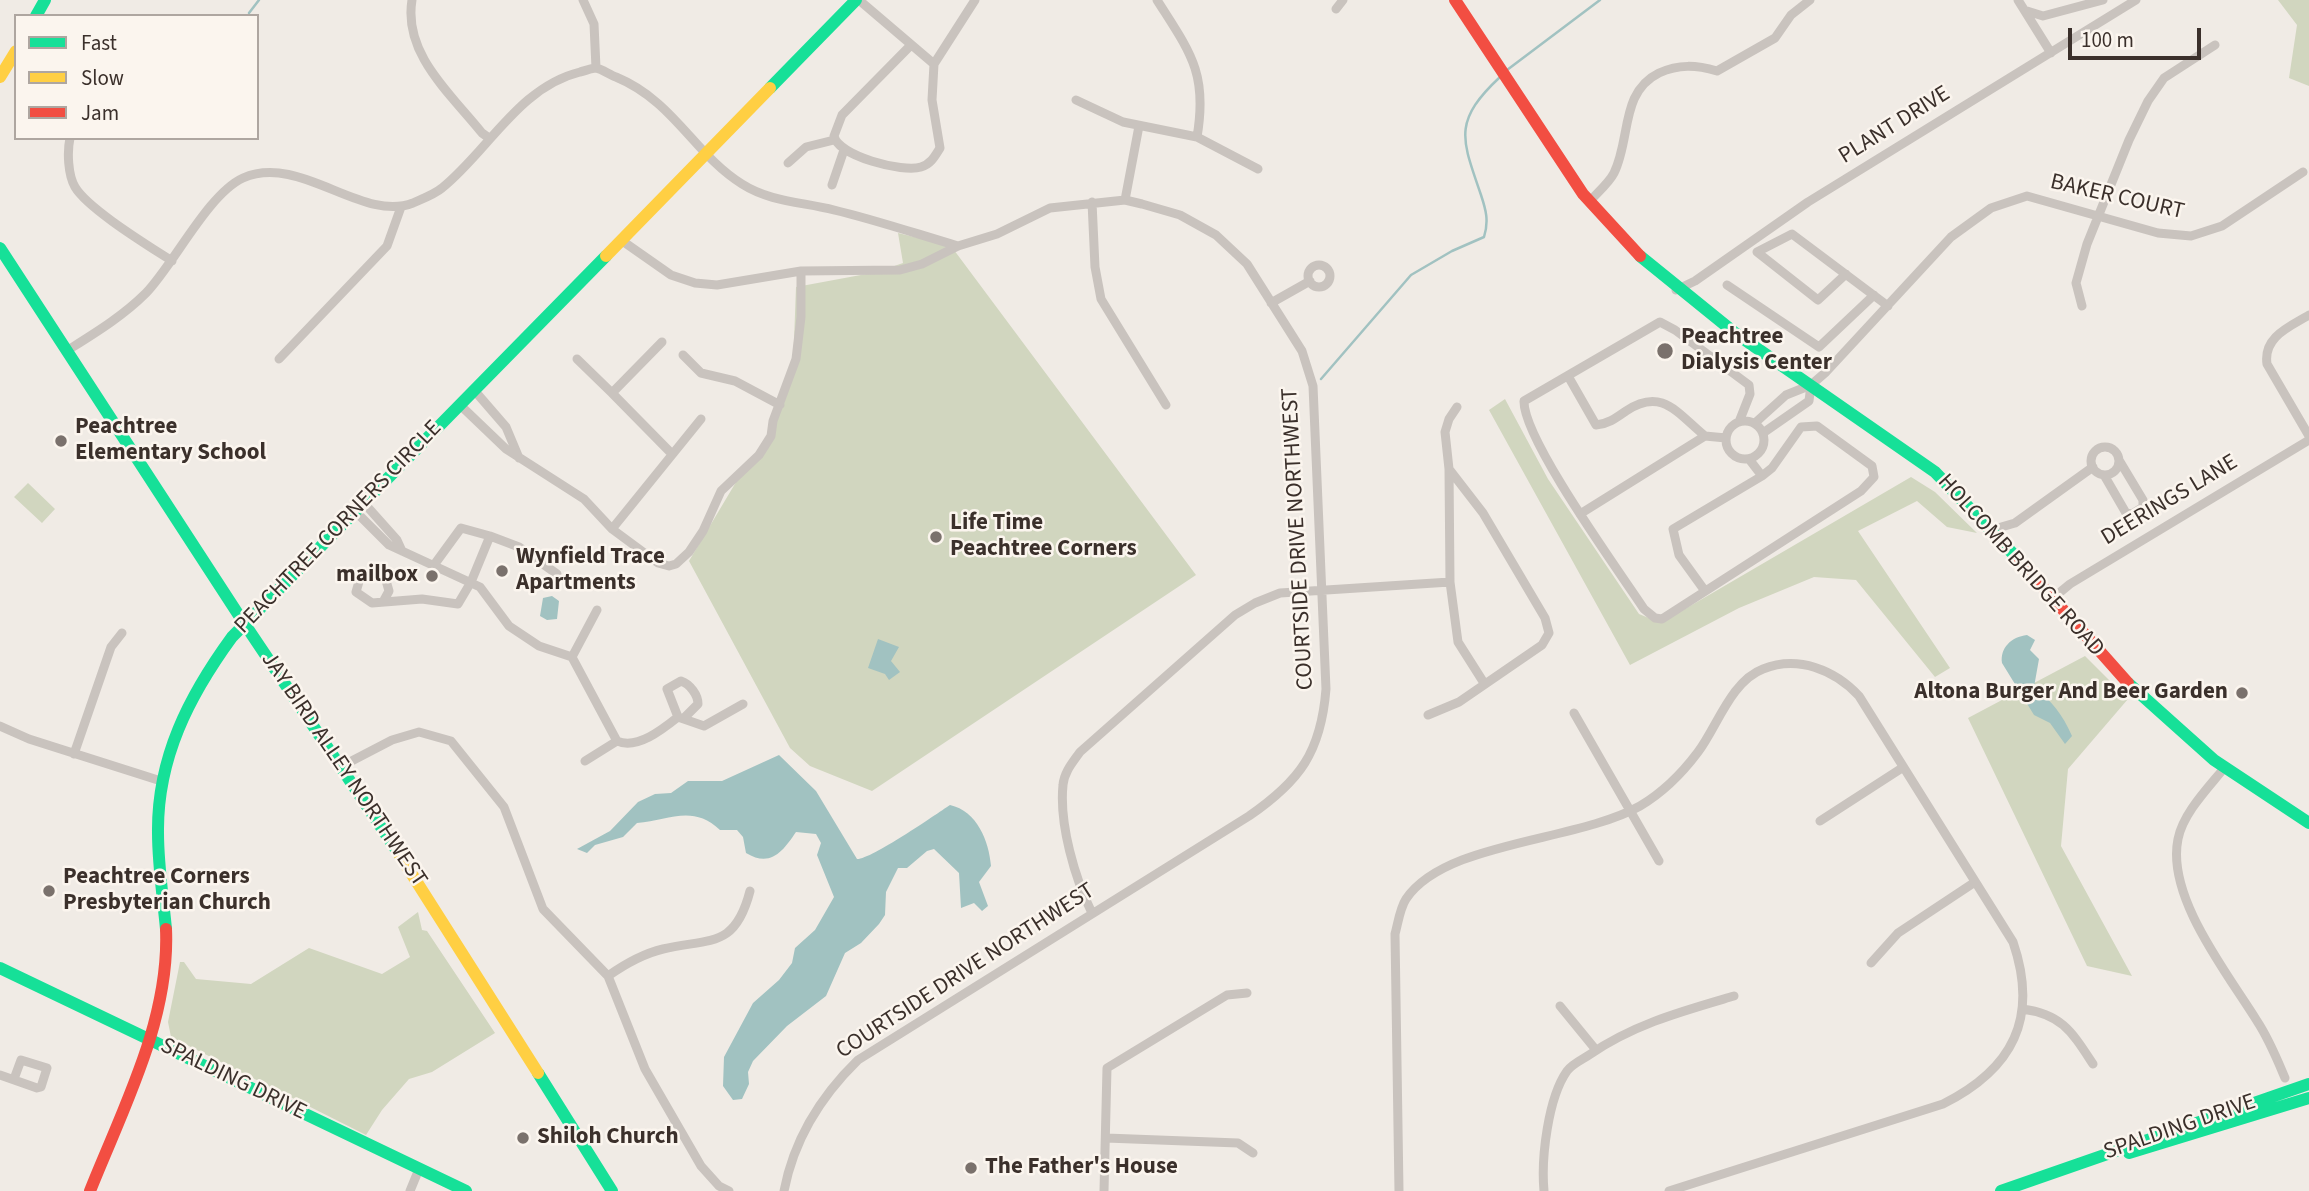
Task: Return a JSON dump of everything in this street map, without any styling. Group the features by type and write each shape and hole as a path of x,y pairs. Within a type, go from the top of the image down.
{"street":[{"path":"412,0 410,24 423,60 482,133 489,138"},
{"path":"583,0 594,24 596,68"},
{"path":"858,0 934,64"},
{"name":"PEACHTREE CORNERS CIRCLE","path":"90,1191 147,1039 165,969 166,937 157,832 161,781 180,715 213,662 245,624 459,404 858,0"},
{"path":"910,46 842,115 835,127 834,140 844,150 903,170 918,168 933,159 940,148 932,100 934,64 975,0"},
{"path":"1157,0 1196,66 1202,97 1197,137"},
{"path":"1336,9 1343,0"},
{"name":"HOLCOMB BRIDGE ROAD","path":"1455,0 1589,202 1632,250 1676,290 1935,472 2053,598 2137,694 2174,729 2309,823"},
{"path":"1589,202 1614,173 1632,105 1643,81 1674,66 1699,66 1717,71 1775,38 1791,15 1810,0"},
{"path":"2018,0 2051,52"},
{"path":"2027,11 2043,16 2103,0"},
{"name":"PLANT DRIVE","path":"1676,290 1695,281 1808,202 2136,0"},
{"path":"2082,306 2076,284 2087,244 2148,100 2164,78 2215,45"},
{"path":"0,77 14,54"},
{"path":"68,350 111,322 146,292 218,198 241,179 271,171 286,173 365,201 401,206 441,189 489,138 538,93 564,76 596,68 640,89 691,133 705,152 726,172 762,194 790,203 832,209 958,246"},
{"path":"1076,100 1093,111 1139,126 1197,137 1258,169"},
{"path":"1125,200 1139,126"},
{"path":"70,140 70,169 75,187 92,204 172,261"},
{"path":"788,163 806,147 834,140"},
{"path":"832,186 844,150"},
{"name":"BAKER COURT","path":"1811,384 1951,237 1991,208 2027,196 2158,233 2191,236 2222,226 2303,172"},
{"name":"COURTSIDE DRIVE NORTHWEST","path":"621,240 671,275 695,283 717,285 801,271 900,270 922,264 958,246 997,234 1051,208 1125,200 1180,215 1216,235 1247,264 1305,358 1313,386 1326,689 1324,718 1315,747 1300,772 1270,802 858,1060 814,1111 794,1152 783,1191"},
{"path":"1092,202 1095,267 1101,299 1166,405"},
{"path":"279,359 387,246 401,206"},
{"path":"1846,274 1818,300 1757,252 1792,234 1846,274 1874,295 1888,306"},
{"name":"JAY BIRD ALLEY NORTHWEST","path":"0,248 245,624 431,901 612,1191"},
{"path":"459,404 492,438 584,499 612,529 668,566 689,552 721,491 759,455 771,436 796,359 801,317 801,271"},
{"path":"1271,303 1310,281"},
{"path":"1727,285 1819,347 1874,295"},
{"path":"2309,315 2277,333 2265,354 2267,364 2309,438"},
{"path":"1705,591 1679,555 1673,529 1762,476 1772,468 1801,427 1817,426 1872,466 1874,477 1861,491 1662,619 1655,618 1644,609 1580,514 1540,446 1524,408 1524,401 1660,323 1675,330 1749,385 1750,394 1739,422 1730,428 1726,438 1732,455 1749,459 1762,476"},
{"path":"612,393 662,342"},
{"path":"682,355 701,373 729,380 780,405"},
{"path":"577,359 672,454"},
{"path":"1568,376 1596,425 1609,422 1637,403 1652,399 1667,405 1705,436 1726,438"},
{"path":"1739,422 1755,423 1786,395 1811,384"},
{"path":"1763,433 1809,401 1811,384"},
{"path":"474,390 506,426 519,458"},
{"path":"1457,407 1445,432 1449,469 1451,582 1458,642 1484,683"},
{"path":"612,529 701,419"},
{"path":"1749,459 1763,446 1763,433 1755,423"},
{"path":"1580,514 1705,436"},
{"name":"DEERINGS LANE","path":"2053,598 2070,584 2309,438"},
{"path":"2101,448 2114,450 2119,460 2143,500 2143,507 2132,514 2126,513 2104,475 2093,467 2092,458 2101,448"},
{"path":"2104,475 2113,472 2119,460"},
{"path":"1991,530 2015,523 2093,467"},
{"path":"1428,715 1458,702 1542,645 1549,634 1545,618 1483,513 1449,469"},
{"path":"359,507 397,540 402,551 480,587 509,626 539,646 572,657 617,741 626,745 636,743 682,717 704,726 743,704"},
{"path":"434,565 461,528 519,547 557,574"},
{"path":"383,602 422,599 457,604 471,582 490,536"},
{"path":"1092,913 1077,881 1065,817 1063,785 1068,768 1080,752 1235,615 1255,603 1280,593 1451,582"},
{"path":"572,657 597,610"},
{"path":"74,754 111,647 122,633"},
{"path":"1399,1191 1395,934 1404,901 1421,881 1437,869 1471,857 1591,827 1631,809 1669,784 1685,768 1699,751 1722,712 1750,678 1762,669 1780,665 1819,667 1845,681 1859,696 2013,942 2022,967 2022,1009 2015,1037 1972,1089 1943,1104 1669,1191"},
{"path":"1574,713 1659,861"},
{"path":"0,726 74,754 161,781"},
{"path":"342,766 392,740 419,732 451,741 504,807 543,909 608,976 645,1069 701,1166 719,1186 729,1191"},
{"path":"585,761 617,741"},
{"path":"2225,767 2201,798 2178,838 2180,879 2203,938 2259,1023 2286,1078"},
{"path":"1820,821 1902,768"},
{"path":"1871,963 1898,933 1975,882"},
{"path":"608,976 646,954 704,944 724,936 745,911 750,891"},
{"name":"SPALDING DRIVE","path":"0,968 466,1191"},
{"path":"1104,1191 1107,1068 1227,995 1247,993"},
{"path":"1544,1191 1542,1163 1545,1136 1568,1070 1596,1050 1632,1030 1678,1011 1734,996"},
{"path":"1560,1006 1596,1050"},
{"path":"2022,1009 2056,1018 2070,1030 2092,1064"},
{"path":"0,1075 14,1079"},
{"name":"SPALDING DRIVE","path":"2001,1191 2309,1084"},
{"name":"SPALDING DRIVE","path":"2051,1174 2188,1137 2309,1098"},
{"path":"1106,1138 1238,1143 1254,1153"},
{"path":"410,1191 419,1169"}],"green space":[{"path":"2278,0 2309,0 2309,86 2289,78 2297,25"},
{"name":"Life Time Peachtree Corners","path":"898,233 951,246 1196,575 872,791 810,766 790,748 689,561 745,467 766,439 793,368 796,287 877,272 903,263"},
{"path":"1505,399 1548,479 1639,614 1661,623 1911,477 1935,492 1977,533 1947,527 1917,501 1858,531 1950,668 1935,677 1856,580 1814,577 1739,608 1630,665 1489,410"},
{"path":"28,483 55,509 42,523 14,497"},
{"path":"2085,656 2128,699 2068,769 2061,846 2132,976 2087,966 1968,718"},
{"path":"418,912 422,930 427,931 495,1033 432,1072 409,1079 382,1110 366,1135 171,1037 168,1022 180,962 184,962 196,979 251,984 309,948 382,974 410,957 398,927"}],"water":[{"path":"552,596 559,601 557,619 547,620 540,616 543,598"},
{"path":"2027,635 2035,640 2030,650 2039,659 2034,687 2065,721 2072,736 2065,744 2050,723 2034,715 2002,663 2008,644"},
{"path":"878,639 899,647 891,661 900,672 889,680 885,674 868,668"},
{"path":"779,755 816,791 857,859 888,845 950,805 968,814 980,828 990,856 991,866 979,882 988,906 982,911 974,903 961,908 959,873 934,849 927,851 907,868 898,868 886,892 885,915 879,924 861,943 845,953 826,996 787,1026 753,1061 748,1072 749,1084 742,1099 733,1100 723,1086 724,1057 753,1003 779,980 792,963 795,948 815,930 834,897 817,855 821,843 816,834 796,832 781,851 763,859 746,853 743,837 737,830 720,830 700,818 680,816 637,823 623,837 595,845 587,853 577,849 610,831 638,802 655,794 671,793 688,781 722,781"}],"waterway":[{"path":"249,13 259,0"},
{"path":"1507,70 1600,0"},
{"path":"1321,379 1411,275 1452,251 1484,237 1485,211 1469,159 1465,132 1474,107 1500,77"}],"traffic: fast":[{"path":"37,14 45,0"},
{"path":"770,88 856,0"},
{"path":"0,248 238,614 399,854"},
{"path":"166,929 158,845 163,779 178,729 216,659 232,637 606,256"},
{"path":"1640,256 1735,333 1935,472 2018,559"},
{"path":"2128,683 2214,760 2309,823"},
{"path":"0,968 466,1191"},
{"path":"538,1073 612,1191"},
{"path":"2001,1191 2309,1084"},
{"path":"2129,1153 2309,1098"}],"traffic: slow":[{"path":"0,77 14,54"},
{"path":"606,256 770,88"},
{"path":"399,854 538,1073"}],"traffic: jam":[{"path":"1455,0 1583,194 1640,256"},
{"path":"2018,559 2128,683"},
{"path":"90,1191 130,1096 152,1030 165,963 166,929"}],"place":[{"name":"Peachtree Dialysis Center","path":"1665,351"},
{"name":"Peachtree Elementary School","path":"61,441"},
{"name":"Life Time Peachtree Corners","path":"936,537"},
{"name":"Wynfield Trace Apartments","path":"502,571"},
{"name":"mailbox","path":"432,576"},
{"name":"Altona Burger And Beer Garden","path":"2242,693"},
{"name":"Peachtree Corners Presbyterian Church","path":"49,891"},
{"name":"Shiloh Church","path":"523,1138"},
{"name":"The Father's House","path":"971,1168"}]}
